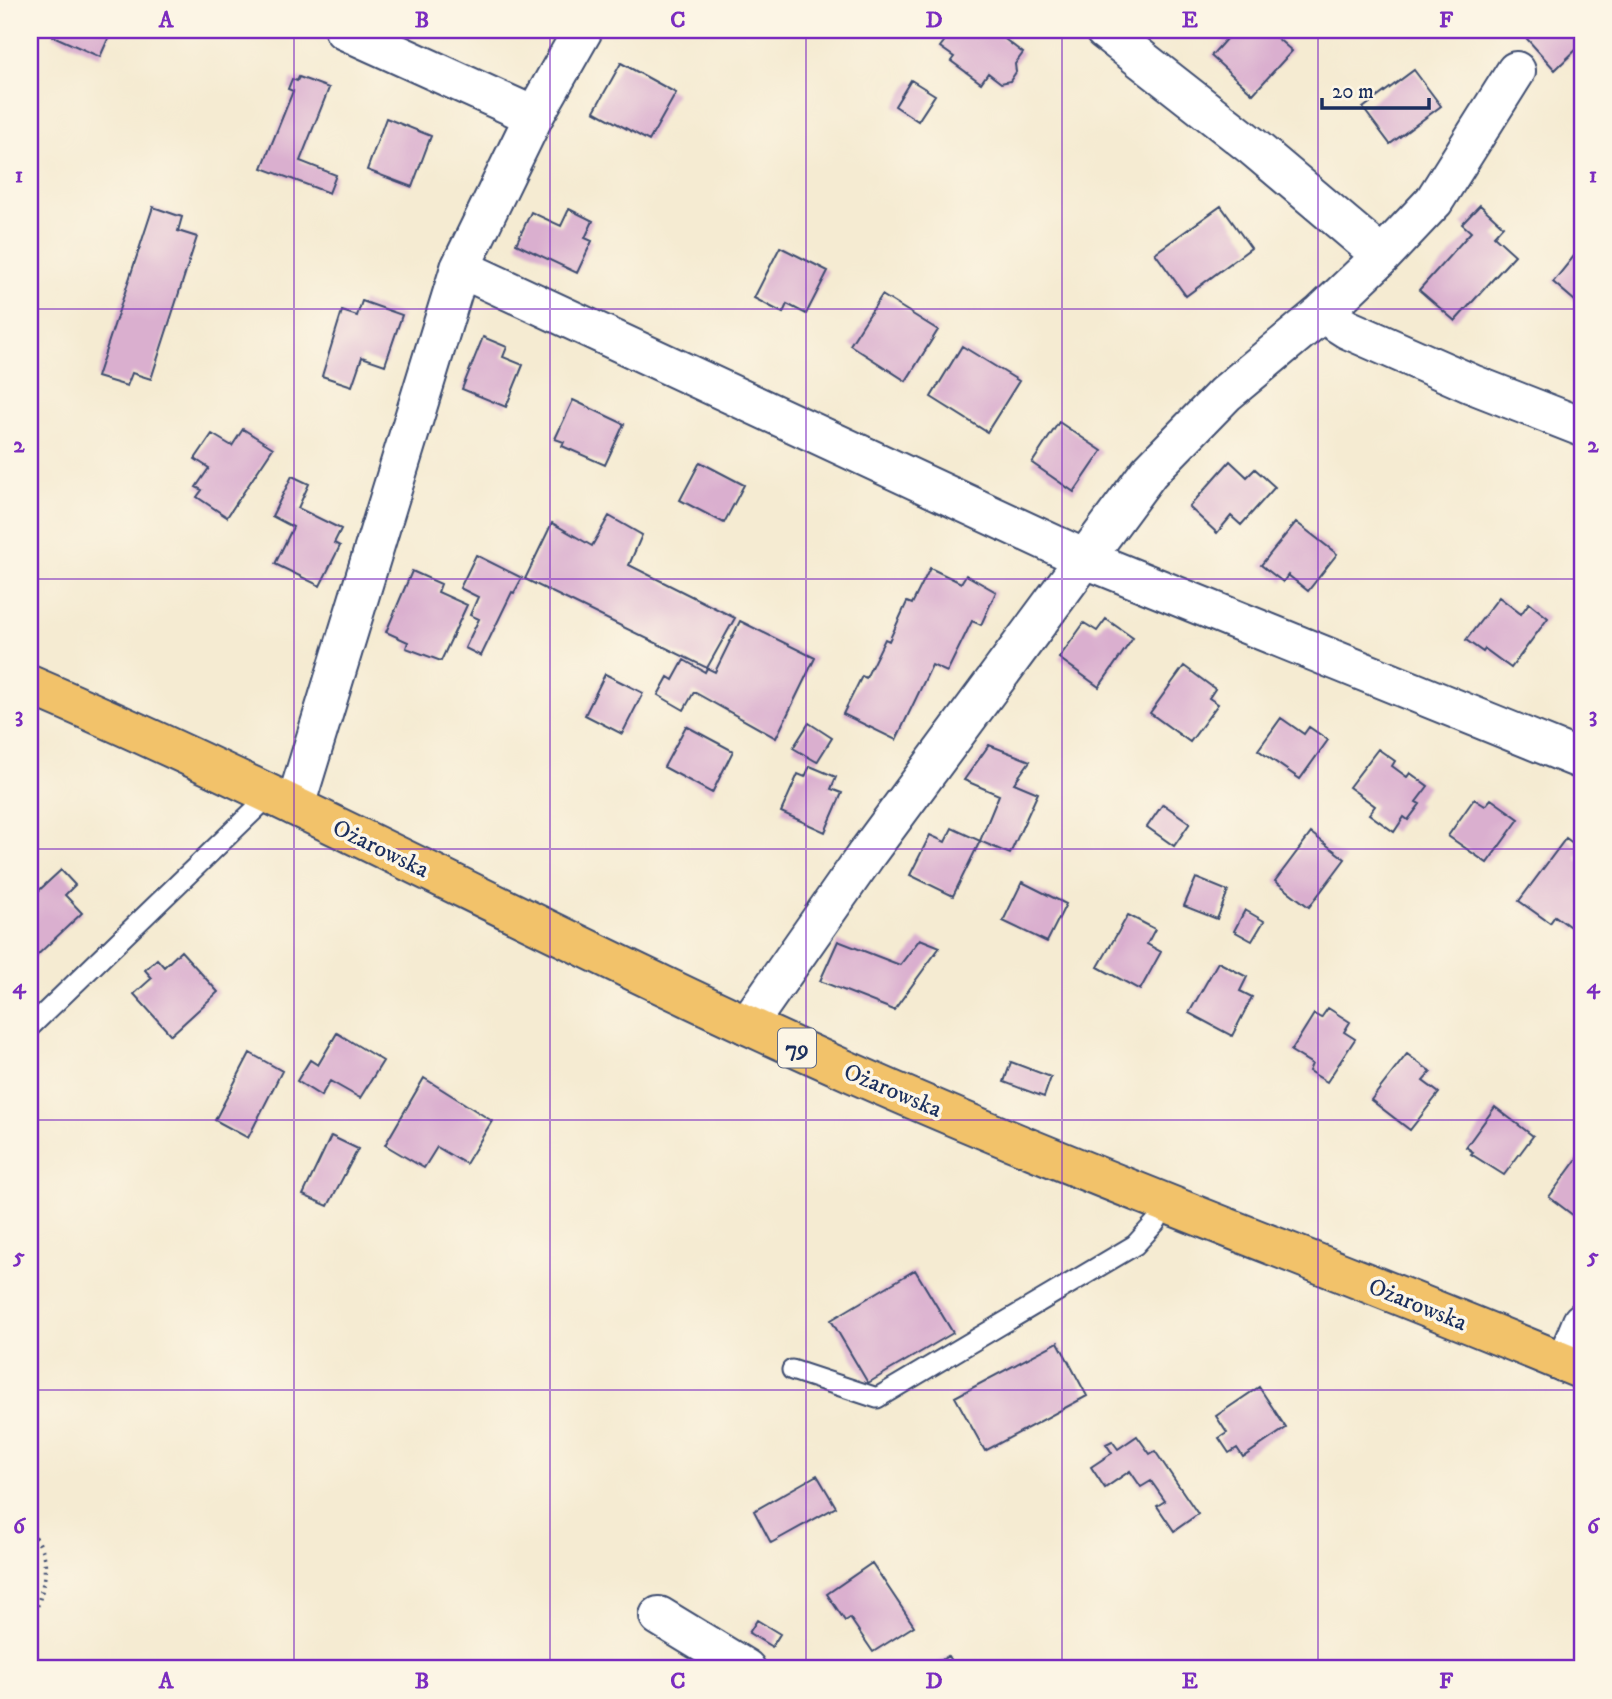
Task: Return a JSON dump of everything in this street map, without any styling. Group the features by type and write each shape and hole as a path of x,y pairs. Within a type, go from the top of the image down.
{"main road":[{"name":"Ożarowska","path":"30,685 283,801 747,1025 951,1115 1574,1367"}],"street":[{"path":"344,30 534,116"},
{"path":"283,801 460,268 534,116 583,30"},
{"path":"1104,30 1252,146 1382,256"},
{"path":"747,1025 866,855 1149,472 1225,394 1322,313 1382,256 1434,201 1516,71"},
{"path":"460,268 1083,558 1582,760"},
{"path":"1322,313 1347,329 1582,427"},
{"path":"1574,1367 1582,1322"},
{"path":"659,1616 746,1669"}],"lane":[{"path":"30,1027 283,801"},
{"path":"792,1370 877,1398 1135,1245 1167,1203"}],"path":[{"path":"30,1532 36,1538 44,1556 45,1585 30,1626"}],"building":[{"path":"56,30 112,30 100,57 53,36"},
{"path":"953,30 993,30 1023,53 1015,64 1016,72 1010,81 1001,83 988,73 981,83 951,61 954,57 940,47"},
{"path":"1234,30 1268,30 1292,51 1253,94 1211,56"},
{"path":"1519,30 1582,30 1582,44 1555,70"},
{"path":"621,63 676,93 649,141 594,111"},
{"path":"1414,70 1441,106 1390,144 1363,108"},
{"path":"299,77 329,88 300,161 336,175 329,193 262,168 293,91 288,89 292,79 297,81"},
{"path":"911,80 935,95 918,121 895,106"},
{"path":"386,118 431,136 412,187 367,170"},
{"path":"1480,205 1503,226 1494,236 1515,255 1455,321 1419,290 1471,232 1462,224"},
{"path":"1221,206 1251,248 1186,296 1155,253"},
{"path":"153,207 182,217 178,231 197,237 151,379 132,373 127,386 97,377"},
{"path":"569,209 593,221 585,238 592,241 577,273 516,244 531,212 561,226"},
{"path":"1582,246 1582,307 1553,282"},
{"path":"780,247 828,271 806,314 787,304 783,313 754,298"},
{"path":"882,295 938,330 906,381 850,345"},
{"path":"362,301 402,315 385,365 362,357 352,386 322,376 342,311 357,316"},
{"path":"483,337 507,347 503,357 523,365 506,407 462,389"},
{"path":"962,346 1019,381 987,432 931,397"},
{"path":"573,400 624,424 605,465 562,446 564,442 555,439"},
{"path":"1059,422 1102,451 1074,492 1032,463"},
{"path":"243,429 273,448 227,517 197,497 202,490 196,487 209,468 195,459 212,434 232,446"},
{"path":"1230,461 1247,477 1255,469 1275,487 1241,525 1231,516 1217,533 1189,507"},
{"path":"700,462 744,485 724,523 680,500"},
{"path":"292,476 309,484 298,508 341,529 334,543 340,546 320,586 275,564 293,527 272,516"},
{"path":"609,516 642,535 629,565 735,618 707,668 525,579 552,523 592,546"},
{"path":"1296,522 1337,554 1308,591 1288,575 1283,582 1261,565"},
{"path":"476,555 522,578 514,593 512,592 481,656 465,648 479,619 470,615 478,597 460,588"},
{"path":"930,568 961,583 966,575 996,592 981,625 972,621 947,672 932,665 896,740 843,714 862,676 866,678 885,639 889,641 907,602 912,604"},
{"path":"412,571 441,584 438,592 467,605 441,661 406,648 408,642 386,632"},
{"path":"1499,597 1521,614 1529,603 1548,618 1511,668 1485,649 1483,652 1466,640"},
{"path":"1106,619 1133,638 1099,687 1059,658 1084,623 1097,631"},
{"path":"740,621 815,658 776,738 694,692 684,710 658,695 668,677 673,680 684,660 705,672 707,668 715,672"},
{"path":"1184,666 1215,689 1209,698 1218,704 1190,742 1150,713"},
{"path":"605,674 643,693 622,734 585,715"},
{"path":"1281,718 1304,734 1309,727 1328,740 1300,779 1258,750"},
{"path":"809,723 832,738 817,762 793,748"},
{"path":"686,726 733,751 712,793 664,767"},
{"path":"989,745 1030,761 1014,783 1038,793 1010,854 980,841 999,795 964,780"},
{"path":"1378,749 1395,761 1392,766 1407,777 1410,773 1428,786 1416,802 1420,804 1408,820 1404,817 1394,832 1369,814 1375,806 1349,787"},
{"path":"810,766 836,777 831,789 842,793 825,832 781,812 798,774 805,777"},
{"path":"1474,799 1485,806 1491,799 1519,819 1487,863 1448,836"},
{"path":"1163,804 1190,823 1174,846 1147,827"},
{"path":"952,828 980,841 953,896 910,875 930,835 945,842"},
{"path":"1311,833 1345,859 1309,907 1275,881"},
{"path":"1566,838 1582,850 1576,858 1582,863 1582,923 1576,931 1555,916 1550,923 1519,901"},
{"path":"61,870 75,885 65,895 82,913 30,962 30,891 34,895"},
{"path":"1196,878 1228,891 1217,919 1184,906"},
{"path":"1022,882 1066,904 1047,942 1003,921"},
{"path":"1245,910 1264,921 1252,941 1234,931"},
{"path":"1128,915 1155,929 1147,944 1161,952 1140,990 1098,967"},
{"path":"920,939 940,947 894,1010 820,981 838,941 900,965"},
{"path":"181,951 218,992 171,1035 134,994 152,978 145,970 157,959 164,967"},
{"path":"1218,962 1247,977 1240,991 1252,997 1232,1036 1189,1013"},
{"path":"1328,1008 1350,1022 1344,1032 1355,1039 1327,1082 1309,1071 1312,1064 1291,1051 1314,1014 1321,1018"},
{"path":"337,1033 383,1061 360,1098 330,1081 321,1096 297,1081 310,1060 318,1065"},
{"path":"250,1053 282,1071 248,1138 215,1120"},
{"path":"1407,1054 1431,1072 1423,1081 1439,1093 1410,1130 1371,1100"},
{"path":"1011,1062 1051,1077 1044,1097 1004,1082"},
{"path":"424,1078 492,1121 466,1164 437,1147 424,1168 385,1145"},
{"path":"1495,1107 1533,1136 1504,1175 1471,1154 1473,1152 1466,1147"},
{"path":"331,1136 358,1149 328,1206 303,1195"},
{"path":"1582,1152 1582,1222 1549,1197"},
{"path":"915,1270 953,1333 868,1383 831,1320"},
{"path":"1058,1342 1087,1396 985,1451 955,1397"},
{"path":"1259,1387 1286,1428 1243,1457 1237,1448 1229,1453 1219,1438 1227,1433 1216,1416"},
{"path":"1137,1436 1150,1454 1155,1451 1198,1514 1174,1531 1157,1506 1165,1501 1151,1481 1141,1487 1130,1471 1105,1488 1091,1467 1112,1453 1106,1444 1112,1441 1118,1449"},
{"path":"817,1475 836,1507 771,1543 754,1511"},
{"path":"872,1563 914,1626 873,1652 850,1618 845,1621 827,1594"},
{"path":"757,1620 780,1634 772,1647 749,1633"},
{"path":"948,1656 956,1669 928,1669"}]}
